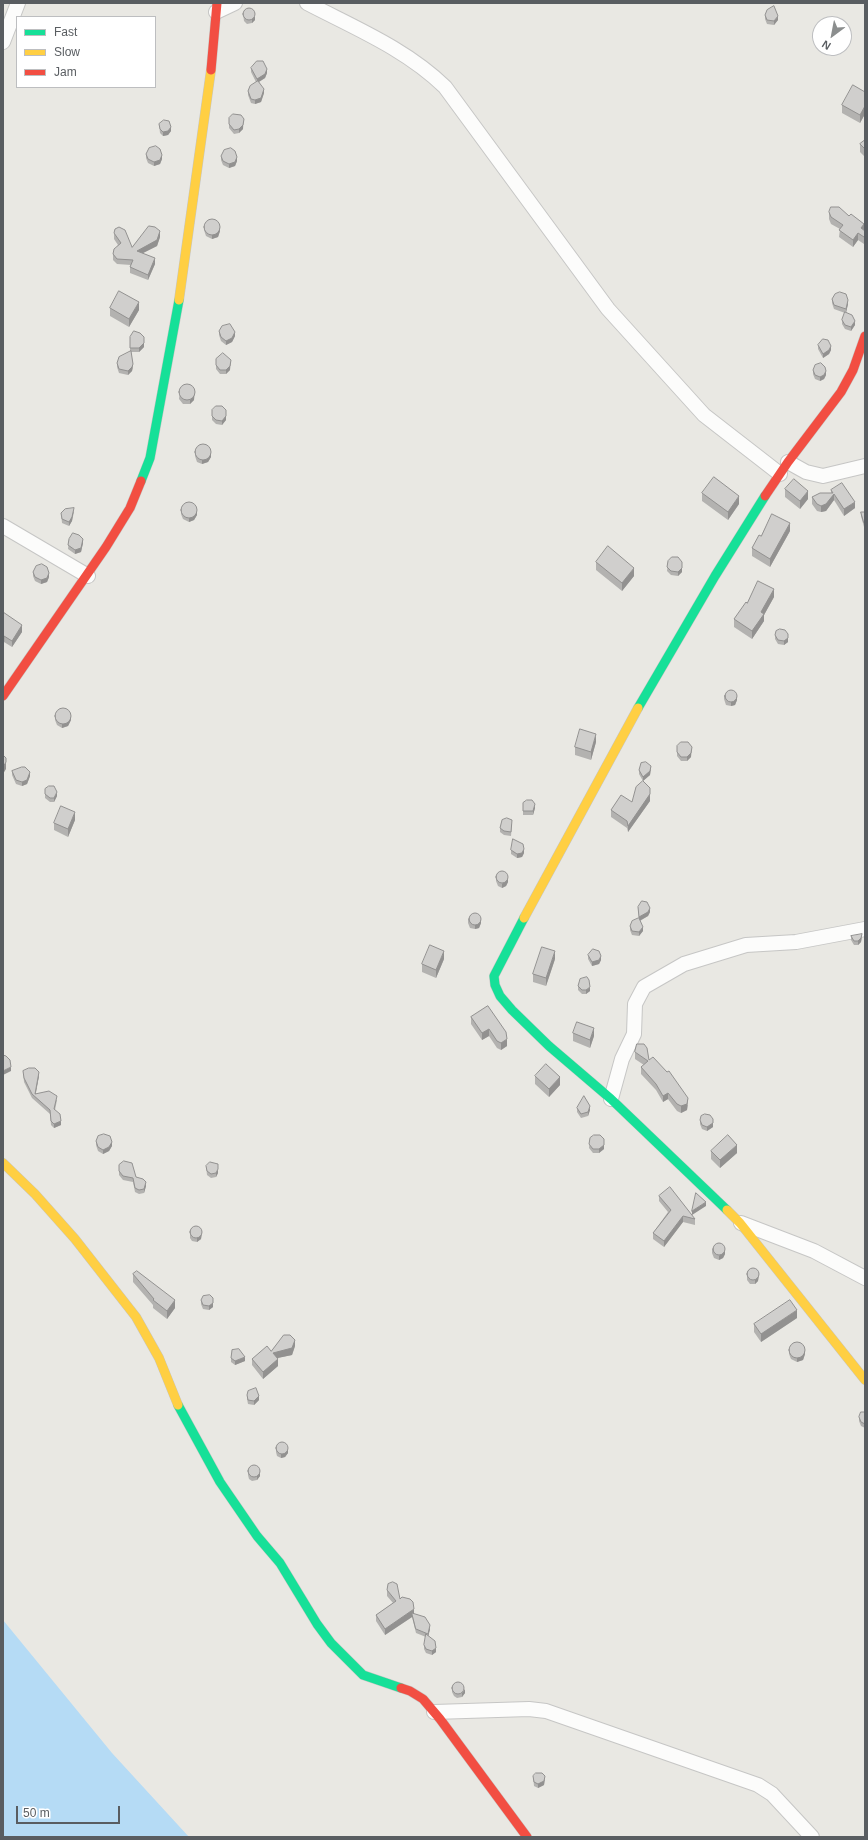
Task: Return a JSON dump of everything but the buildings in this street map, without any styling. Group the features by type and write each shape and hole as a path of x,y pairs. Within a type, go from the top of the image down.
{"street":[{"path":"3,42 18,3"},
{"path":"3,696 88,576 130,508 152,452 176,317 209,95 216,8 235,3"},
{"path":"307,3 397,50 426,69 445,87 608,310 704,415 780,474"},
{"path":"865,336 849,380 836,400 788,462 749,520 661,668 586,801 494,976 495,985 500,996 512,1010 549,1046 611,1099 740,1223 865,1380"},
{"path":"788,462 806,472 823,476 865,466"},
{"path":"3,526 88,576"},
{"path":"611,1099 622,1059 634,1034 635,1004 644,987 684,964 746,945 796,942 865,929"},
{"path":"3,1163 35,1194 75,1239 136,1317 159,1358 181,1412 220,1482 257,1536 280,1563 317,1624 331,1643 363,1675 410,1691 423,1699 527,1837"},
{"path":"740,1223 814,1251 865,1278"},
{"path":"434,1712 528,1709 546,1711 758,1785 772,1794 812,1837"}],"water":[{"path":"3,1620 112,1753 189,1837 3,1837"}],"traffic: fast":[{"path":"141,481 150,458 179,300"},
{"path":"638,708 715,576 765,496"},
{"path":"524,918 494,976 495,985 500,996 512,1010 549,1046 611,1099 727,1210"},
{"path":"178,1405 220,1482 257,1536 280,1563 317,1624 331,1643 363,1675 401,1688"}],"traffic: slow":[{"path":"179,300 211,70"},
{"path":"524,918 638,708"},
{"path":"3,1163 35,1194 75,1239 136,1317 159,1358 178,1405"},
{"path":"727,1210 740,1223 865,1380"}],"traffic: jam":[{"path":"211,70 217,3"},
{"path":"765,496 788,462 841,392 853,370 865,336"},
{"path":"3,696 106,547 130,508 141,481"},
{"path":"401,1688 410,1691 423,1699 440,1719 527,1837"}]}
